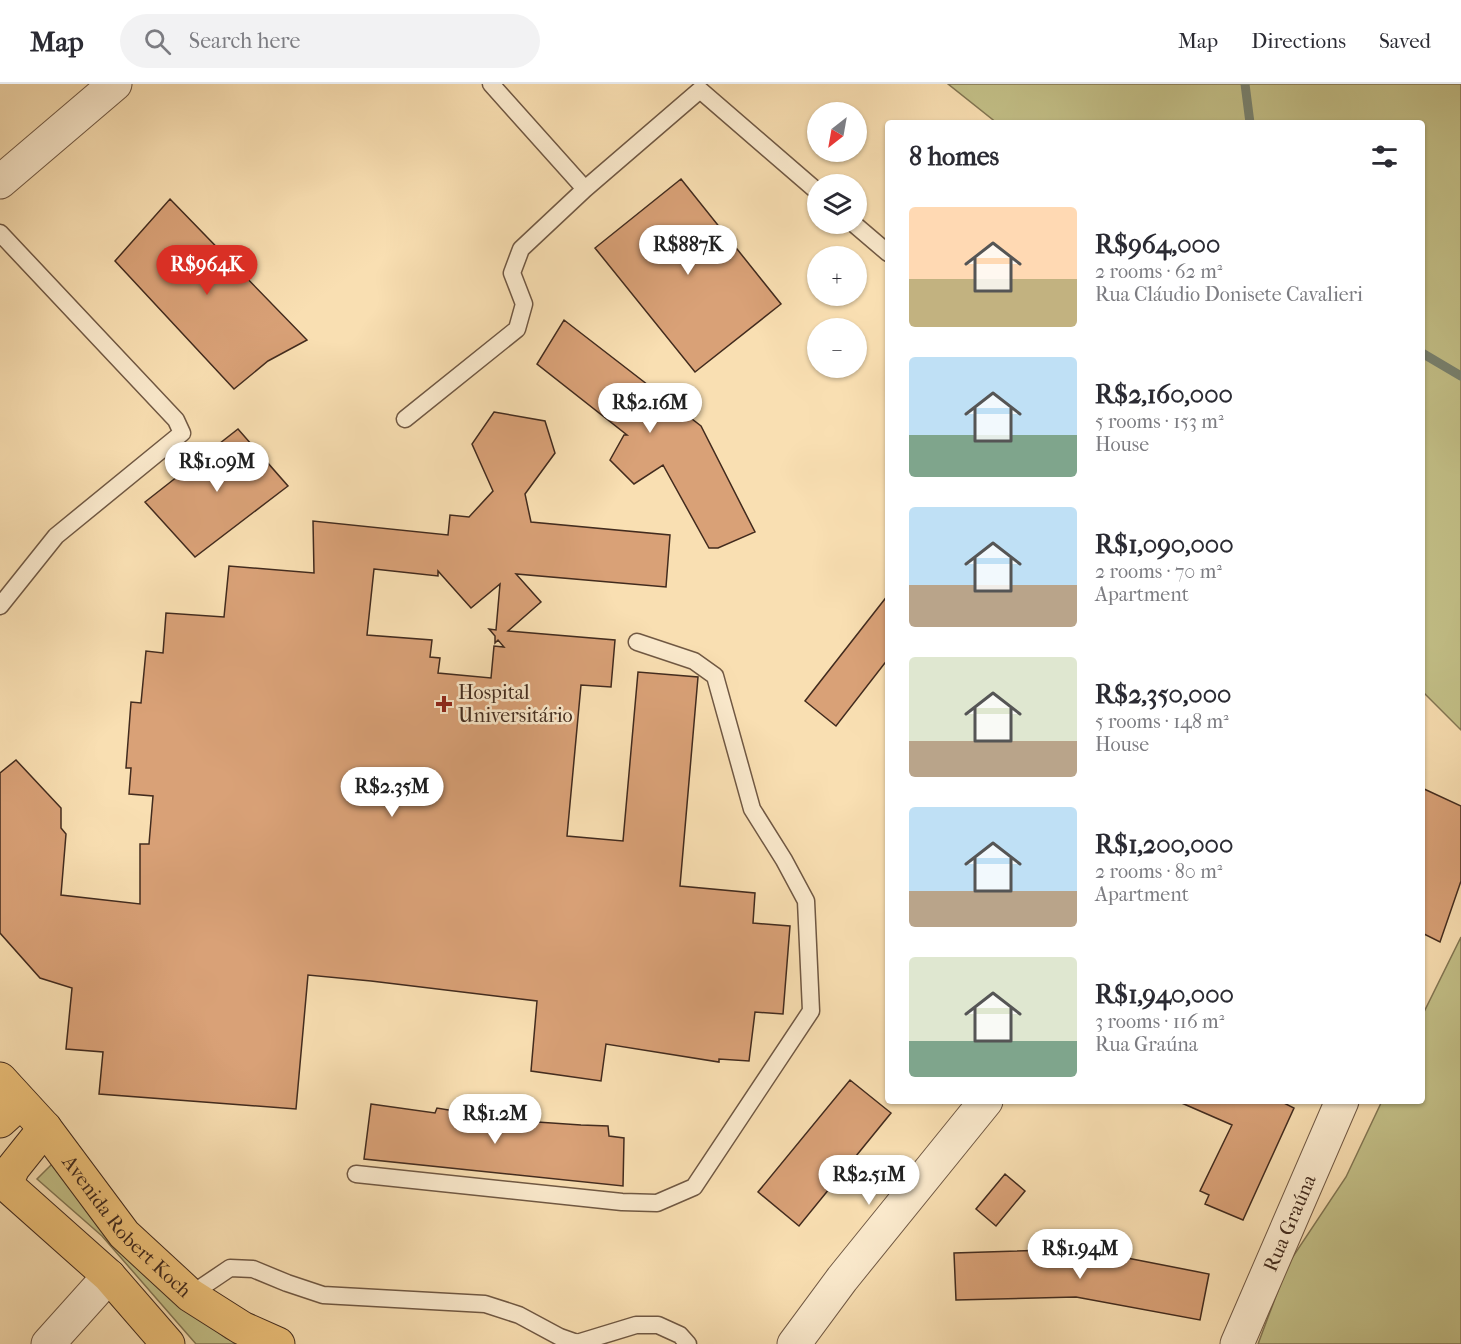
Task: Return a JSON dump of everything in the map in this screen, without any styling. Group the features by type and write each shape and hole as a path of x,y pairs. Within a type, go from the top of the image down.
{"main road":[{"name":"Avenida Robert Koch","path":"7,1101 45,1128 124,1234 190,1295 242,1328 278,1344"},
{"path":"45,1128 2,1184 109,1276 168,1344"}],"street":[{"path":"0,182 115,84"},
{"path":"794,1344 842,1279 984,1104"},
{"name":"Rua Graúna","path":"1237,1344 1341,1104"},
{"path":"48,1344 109,1276"}],"lane":[{"path":"491,84 585,189"},
{"path":"405,419 517,329 524,304 512,273 521,249 585,189 700,90 807,182"},
{"path":"0,233 176,420 182,433 56,536 0,606"},
{"path":"866,234 885,250"},
{"path":"356,1174 622,1202 657,1203 694,1187 811,1011 806,901 752,809 715,676 694,662 637,642"},
{"path":"190,1295 230,1268 253,1269 323,1295 485,1304 519,1315 560,1337 577,1342 636,1325 658,1325 680,1335 688,1344"}],"shaded area":[{"path":"948,84 1461,84 1461,730 1425,694 1425,120 993,120"},
{"path":"1461,937 1461,1344 1258,1344 1288,1264 1346,1177 1381,1104 1425,1104 1425,1010"},
{"path":"52,1164 154,1284 226,1338 239,1344 196,1344 102,1236 37,1179"}],"building":[{"path":"681,179 781,304 695,372 595,248"},
{"path":"170,199 307,340 268,361 234,389 115,261"},
{"path":"564,320 701,426 755,532 718,548 709,548 663,465 634,484 610,460 624,435 627,435 537,364"},
{"name":"Hospital Universitário","path":"494,412 545,421 555,453 525,494 531,522 670,535 666,587 516,574 541,602 508,631 615,640 611,687 581,685 567,836 623,841 638,672 698,677 680,886 755,893 753,923 790,926 783,1014 755,1012 749,1061 719,1059 719,1062 606,1044 601,1081 531,1071 537,1001 308,975 296,1109 99,1094 103,1052 66,1049 72,988 40,978 0,933 0,773 16,760 61,808 61,828 66,834 61,895 140,904 140,844 149,844 153,796 129,794 131,768 126,768 131,702 141,703 146,651 163,653 166,613 224,617 229,566 314,573 313,521 448,535 450,515 469,517 493,491 472,444","holes":["374,569 438,576 438,571 471,608 500,584 496,630 489,629 495,636 495,643 498,640 504,647 494,646 491,678 438,673 440,658 430,657 432,640 367,635"]},
{"path":"238,429 288,486 195,557 145,502"},
{"path":"885,599 885,663 836,726 805,701"},
{"path":"1425,789 1461,806 1461,881 1440,942 1425,934"},
{"path":"850,1080 891,1113 799,1226 758,1192"},
{"path":"371,1104 435,1113 437,1108 466,1113 466,1117 608,1126 609,1136 624,1138 623,1186 364,1159"},
{"path":"1184,1104 1286,1104 1294,1108 1243,1220 1205,1204 1209,1195 1200,1191 1232,1125"},
{"path":"1005,1174 1025,1191 996,1226 976,1209"},
{"path":"1081,1249 1209,1274 1200,1320 1076,1297 956,1300 954,1253"}],"waterway":[{"path":"1245,84 1250,120"},
{"path":"1425,355 1461,376"}],"place":[{"name":"Hospital Universitário","path":"444,704"}]}
